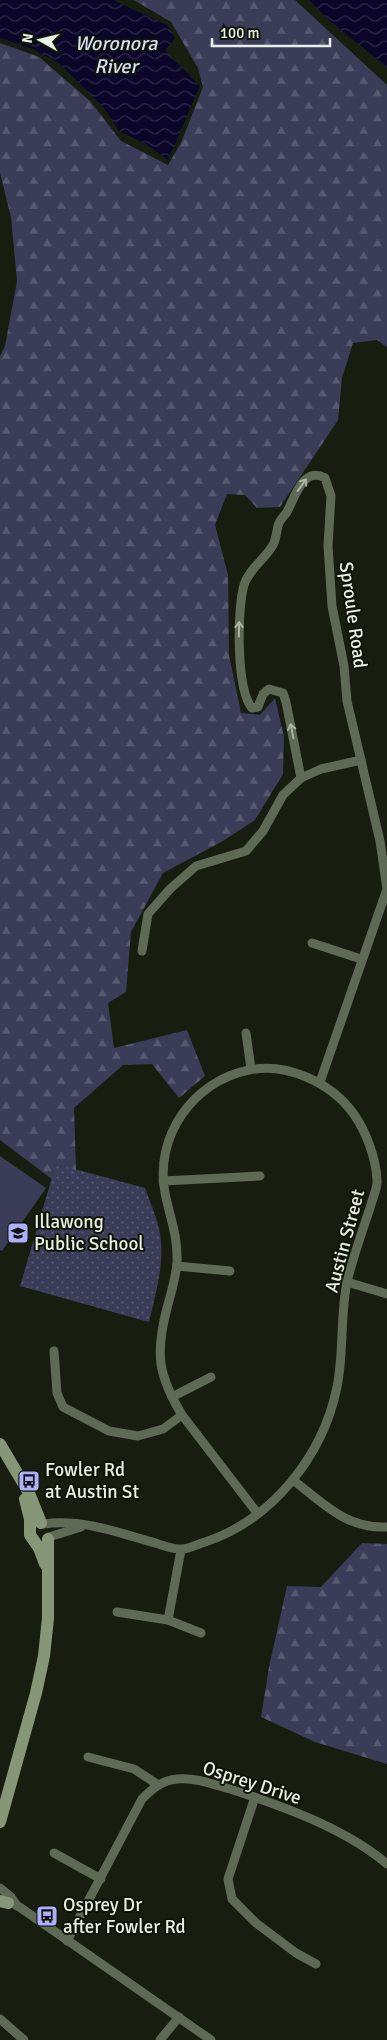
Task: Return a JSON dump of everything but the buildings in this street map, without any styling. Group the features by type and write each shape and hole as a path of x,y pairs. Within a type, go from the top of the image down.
{"street":[{"name":"Sproule Road","path":"301,778 283,693 269,689 263,694 258,707 252,708 248,703 241,670 239,648 241,601 247,577 272,545 280,521 287,513 300,487 308,477 314,474 325,478 331,496 328,546 332,606 344,666 347,701 380,841 387,890 361,959 320,1082"},
{"path":"142,951 148,914 170,888 196,866 246,850 263,831 284,795 301,778 321,769 361,760"},
{"path":"312,943 361,959"},
{"path":"246,1033 251,1069"},
{"name":"Austin Street","path":"181,1550 221,1537 258,1514 293,1480 315,1448 327,1421 337,1387 347,1282 378,1182 369,1145 353,1114 339,1098 320,1082 284,1070 251,1069 220,1081 192,1100 172,1132 166,1149 163,1181 174,1223 177,1244 177,1266 162,1328 160,1346 163,1379 172,1398 182,1415 258,1514"},
{"path":"163,1181 260,1176"},
{"path":"378,1182 387,1185"},
{"path":"177,1266 230,1270"},
{"path":"347,1282 387,1294"},
{"path":"54,1351 57,1393 63,1406 109,1431 138,1436 163,1429 182,1415"},
{"path":"172,1398 211,1377"},
{"path":"0,1444 29,1493 43,1524 49,1530 47,1568 48,1618 43,1662 0,1822"},
{"path":"293,1480 341,1518 358,1525 387,1527"},
{"path":"23,1484 32,1536 41,1551 47,1568"},
{"path":"32,1536 35,1524 66,1523 102,1528 181,1550 168,1620"},
{"path":"32,1536 41,1543 48,1538 86,1526"},
{"path":"117,1612 168,1620 201,1633"},
{"path":"68,1941 142,1799 157,1784 134,1769 88,1757"},
{"name":"Osprey Drive","path":"157,1784 177,1779 202,1781 282,1806 338,1832 387,1864"},
{"path":"255,1797 228,1879 232,1899 256,1923 296,1953 316,1964"},
{"path":"54,1853 101,1880"},
{"path":"0,1888 11,1897 6,1902 68,1941 211,2040"},
{"path":"160,2040 179,2017"},
{"path":"0,2019 24,2040"}],"green space":[{"path":"134,0 295,0 387,85 387,347 377,340 353,343 342,378 338,420 280,507 257,508 245,495 227,494 215,525 228,575 229,655 241,713 260,715 275,698 284,737 283,774 255,820 223,841 163,873 131,932 126,992 108,1003 114,1048 187,1030 205,1076 179,1098 152,1064 123,1065 74,1108 76,1170 56,1164 53,1180 0,1140 0,356 5,346 17,281 11,217 0,173 0,43 39,57 90,101 121,141 168,165 181,143 203,87 198,68 171,22"},
{"path":"0,1156 46,1188 2,1251 0,1250"},
{"path":"56,1164 145,1188 155,1214 161,1241 161,1264 149,1322 20,1286"},
{"path":"362,1543 387,1544 387,1764 315,1742 261,1717 269,1667 287,1586 321,1587"}],"water":[{"name":"Woronora River","path":"0,0 113,0 167,25 175,38 165,51 200,86 168,160 144,143 119,131 105,109 60,64 33,49 0,38"},
{"path":"309,0 387,0 387,67 330,21"}],"place":[{"name":"Illawong Public School","path":"18,1233"},
{"name":"Fowler Rd at Austin St","path":"29,1481"},
{"name":"Osprey Dr after Fowler Rd","path":"47,1916"}]}
